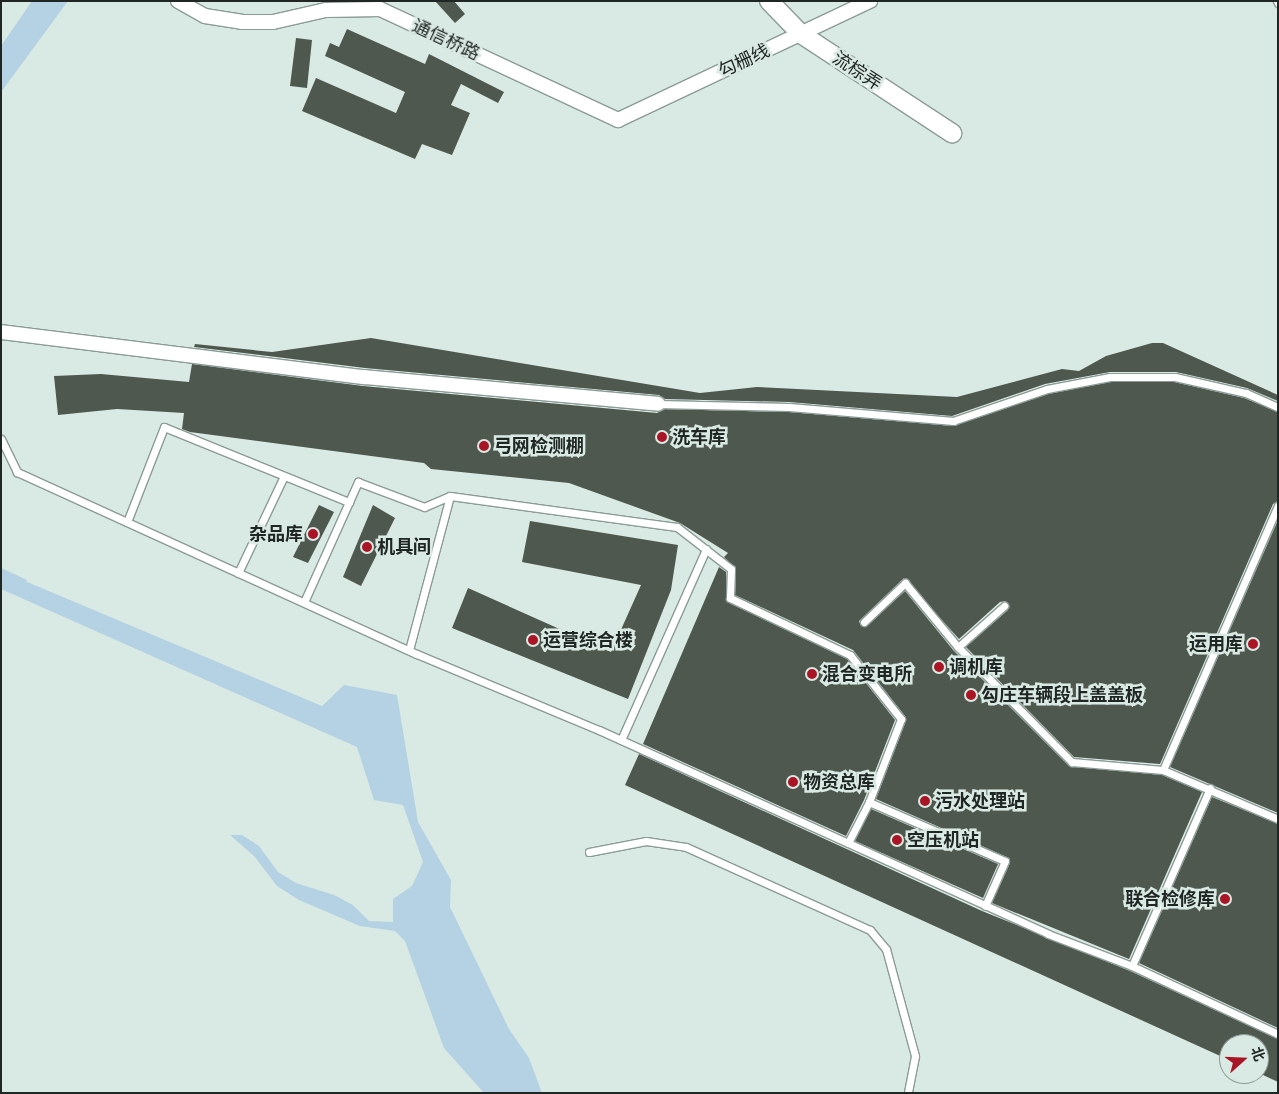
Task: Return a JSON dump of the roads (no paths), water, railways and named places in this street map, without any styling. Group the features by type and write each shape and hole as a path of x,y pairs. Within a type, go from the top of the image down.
{"street":[{"name":"通信桥路","path":"178,1 205,16 242,22 273,22 326,10 380,9 618,120"},
{"name":"流棕弄","path":"769,1 801,34 952,133"},
{"name":"勾栅线","path":"618,120 870,1"},
{"path":"1,332 364,377 658,404"}],"lane":[{"path":"658,404 789,407 953,421 1056,388 1110,377 1175,377 1246,393 1278,407"},
{"path":"127,522 164,427 349,502"},
{"path":"1,438 17,472 409,650 620,740 985,906 1132,966 1278,1034"},
{"path":"238,573 284,476"},
{"path":"304,602 358,482 424,507 450,496 677,527 731,569 730,598 850,655 902,719 869,802 848,844"},
{"path":"409,650 450,496"},
{"path":"1163,770 1278,506"},
{"path":"620,740 706,549"},
{"path":"864,622 905,583 958,647 1072,762 1163,770 1210,788 1278,820"},
{"path":"958,647 1004,606"},
{"path":"1132,966 1210,788"},
{"path":"869,802 1005,861 985,906"},
{"path":"589,852 646,841 686,847 870,930 886,949 915,1056 908,1093"}],"water":[{"path":"32,1 68,1 1,92 1,46"},
{"path":"1,571 322,706 344,685 397,695 418,822 451,880 450,907 509,1029 529,1058 542,1093 484,1093 444,1048 405,941 395,931 360,926 299,900 277,886 255,857 230,835 242,835 259,846 278,872 296,883 334,895 353,905 369,921 393,922 393,899 412,886 423,862 403,805 374,800 357,747 1,589"}],"waterway":[{"path":"1,570 25,581"}],"place":[{"name":"洗车库","path":"662,437"},
{"name":"弓网检测棚","path":"484,446"},
{"name":"杂品库","path":"313,534"},
{"name":"机具间","path":"367,547"},
{"name":"运营综合楼","path":"533,640"},
{"name":"运用库","path":"1253,644"},
{"name":"调机库","path":"939,667"},
{"name":"混合变电所","path":"812,674"},
{"name":"勾庄车辆段上盖盖板","path":"971,695"},
{"name":"物资总库","path":"793,782"},
{"name":"污水处理站","path":"925,801"},
{"name":"空压机站","path":"897,840"},
{"name":"联合检修库","path":"1225,899"}]}
